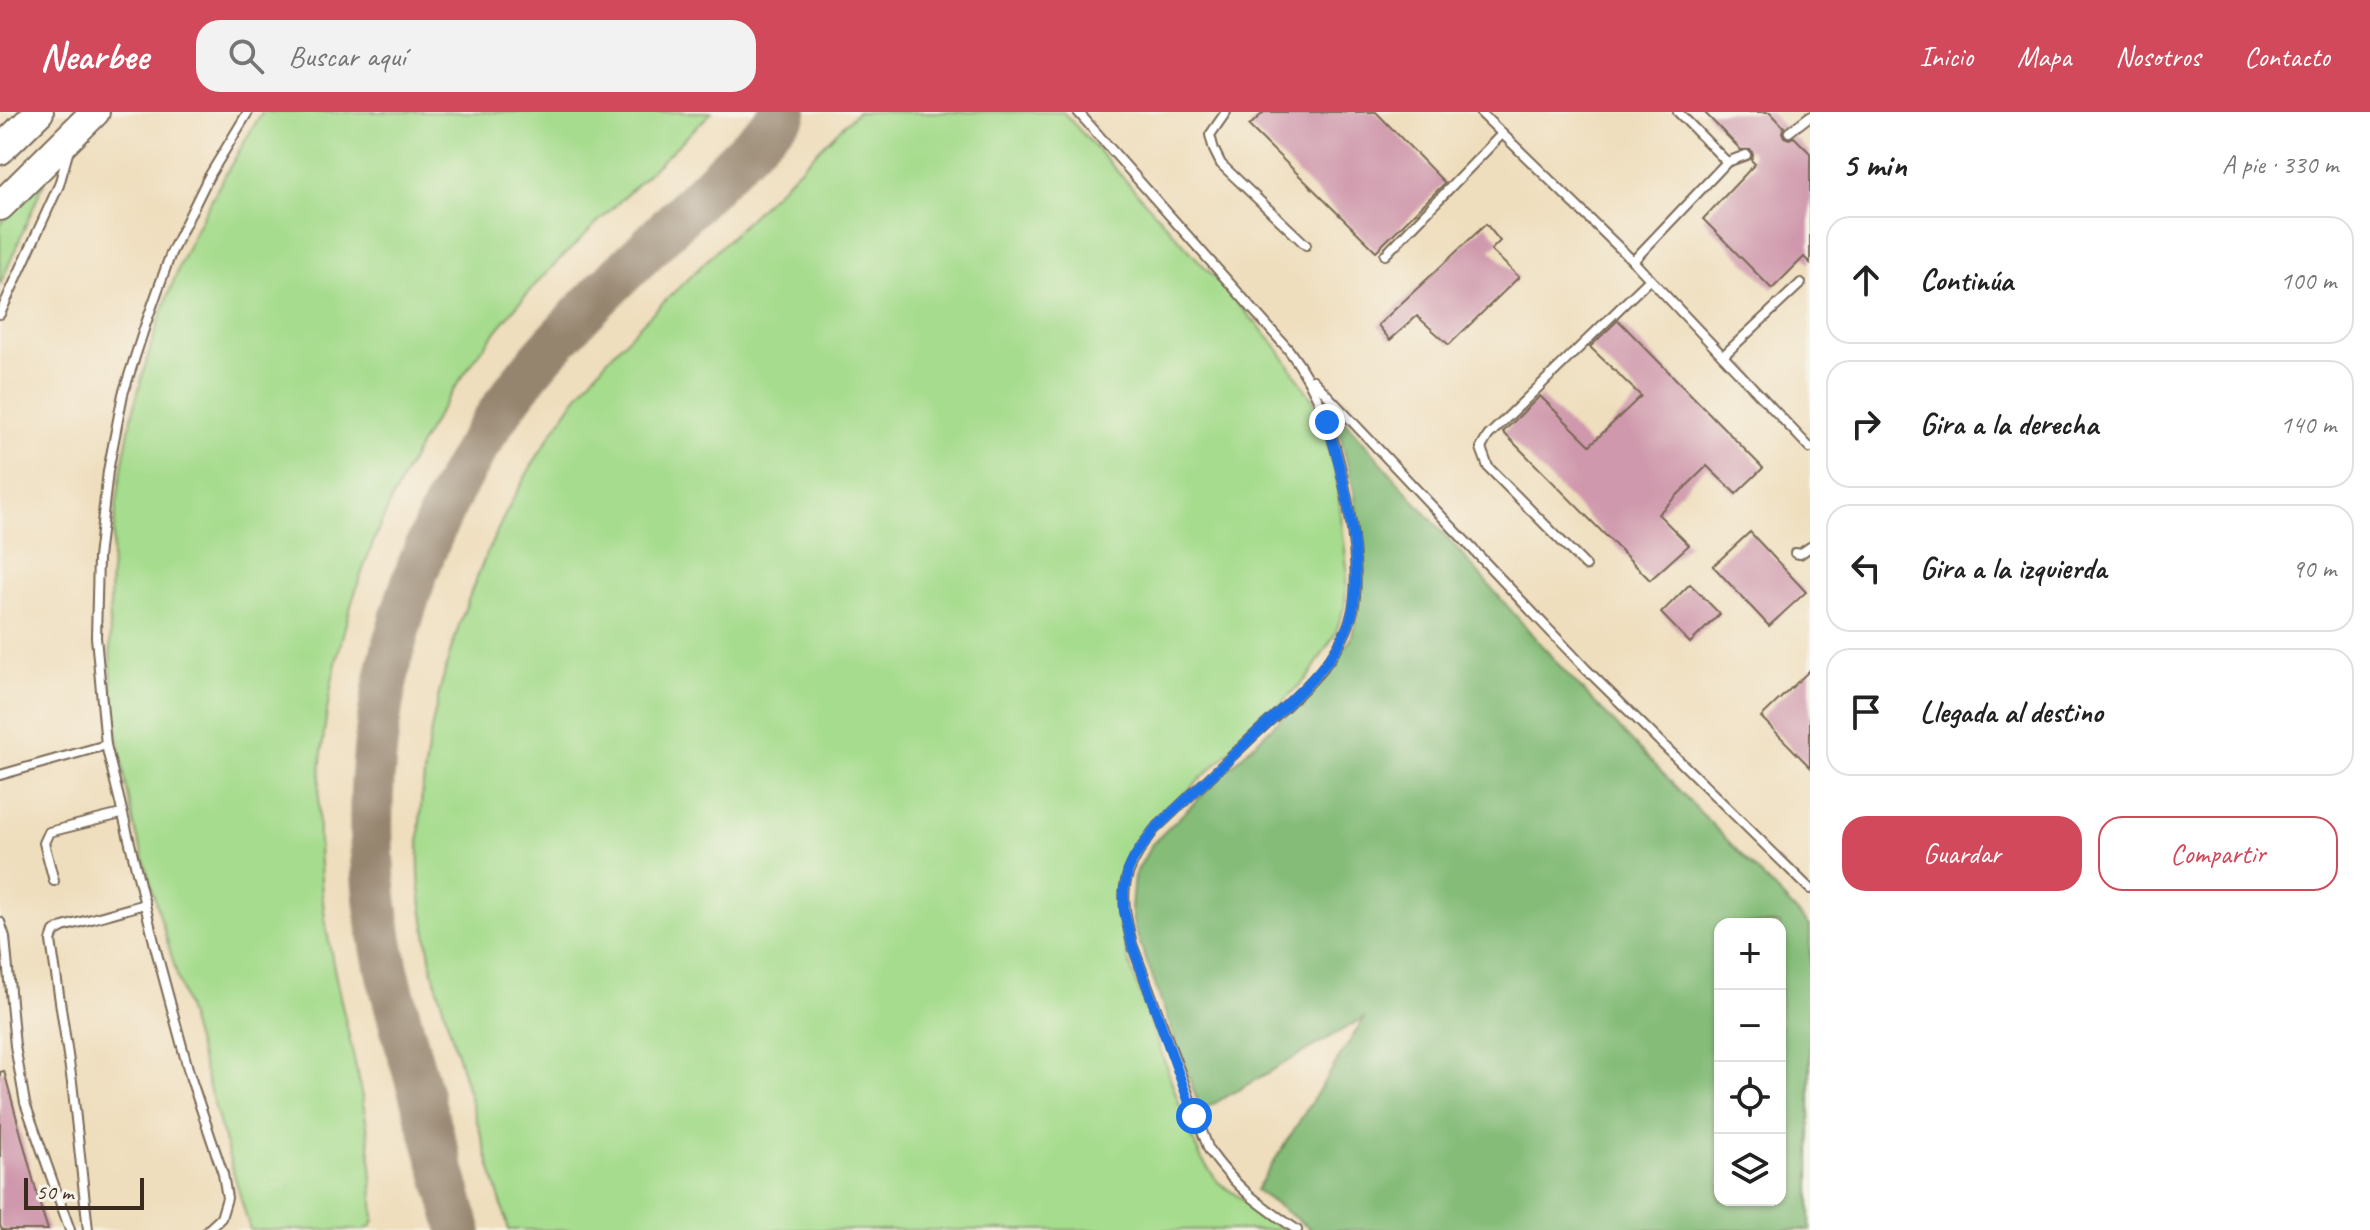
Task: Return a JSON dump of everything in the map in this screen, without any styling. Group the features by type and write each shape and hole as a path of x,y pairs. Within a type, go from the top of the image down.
{"highway":[{"path":"0,150 39,112"},
{"path":"0,206 95,112"}],"lane":[{"path":"208,1230 221,1218 227,1198 223,1174 190,1076 121,814 106,745 96,637 98,558 108,471 123,394 171,253 208,178 248,112"},
{"path":"1078,112 1307,373 1586,669 1810,889"},
{"path":"1226,112 1210,135 1221,164 1306,245"},
{"path":"1480,112 1633,261 1810,448"},
{"path":"1678,112 1727,162"},
{"path":"1789,132 1810,116"},
{"path":"0,314 59,185 74,132"},
{"path":"1385,255 1502,134"},
{"path":"1633,261 1727,162 1746,155"},
{"path":"1586,566 1488,467 1481,448 1488,436 1650,279"},
{"path":"1723,356 1801,283"},
{"path":"1297,1230 1229,1179 1209,1150 1132,944 1124,910 1124,890 1134,858 1154,830 1311,681 1344,635 1353,609 1355,582 1348,502 1327,422 1307,373"},
{"path":"1795,553 1800,554 1810,547"},
{"path":"0,775 106,745"},
{"path":"54,881 44,843 49,832 121,814"},
{"path":"88,1230 72,1082 51,941 54,932 63,927 145,904"},
{"path":"0,922 5,937 15,1046 25,1103 70,1230"}],"green space":[{"path":"262,112 712,112 538,281 471,365 427,432 390,503 360,577 338,653 324,731 319,811 326,922 369,1138 374,1220 364,1230 250,1230 134,825 113,700 110,588 114,533 120,479 143,373 159,320 197,227"},
{"path":"857,112 1063,112 1275,344 1316,405 1337,480 1347,568 1345,605 1335,634 1308,677 1156,821 1123,865 1117,886 1119,921 1129,962 1201,1158 1218,1182 1285,1230 509,1230 432,969 419,873 421,811 428,748 441,687 459,626 481,566 508,508 539,454 586,385 615,351"},
{"path":"45,180 0,285 0,224"},
{"path":"1344,420 1566,673 1810,926 1810,1230 1312,1230 1256,1190 1365,1017 1201,1111 1134,927 1131,908 1134,876 1152,844 1319,681 1351,639 1361,576 1354,491 1337,423"}],"building":[{"path":"1264,112 1376,112 1445,183 1376,251 1249,126"},
{"path":"1704,112 1770,112 1784,127 1784,137 1794,137 1810,153 1810,263 1804,257 1772,289 1703,219 1755,164 1751,160 1751,150 1741,150"},
{"path":"1486,224 1500,241 1491,250 1519,277 1449,345 1417,316 1390,340 1378,325"},
{"path":"1618,320 1763,468 1736,494 1707,466 1658,514 1689,545 1650,580 1503,432 1540,396 1590,445 1641,396 1590,347"},
{"path":"1750,532 1806,592 1769,626 1713,566"},
{"path":"1690,584 1720,614 1690,643 1661,613"},
{"path":"1810,670 1810,767 1761,717"},
{"path":"4,1071 48,1230 2,1230 0,1225 0,1072"}],"taxiway":[{"path":"460,1230 397,1011 378,922 372,849 373,775 382,703 398,631 421,562 451,495 487,431 530,371 584,312 785,112"}],"route":[{"path":"1194,1116 1132,944 1124,910 1124,890 1134,858 1154,830 1311,681 1344,635 1353,609 1355,582 1348,502 1341,465 1327,422"}]}
